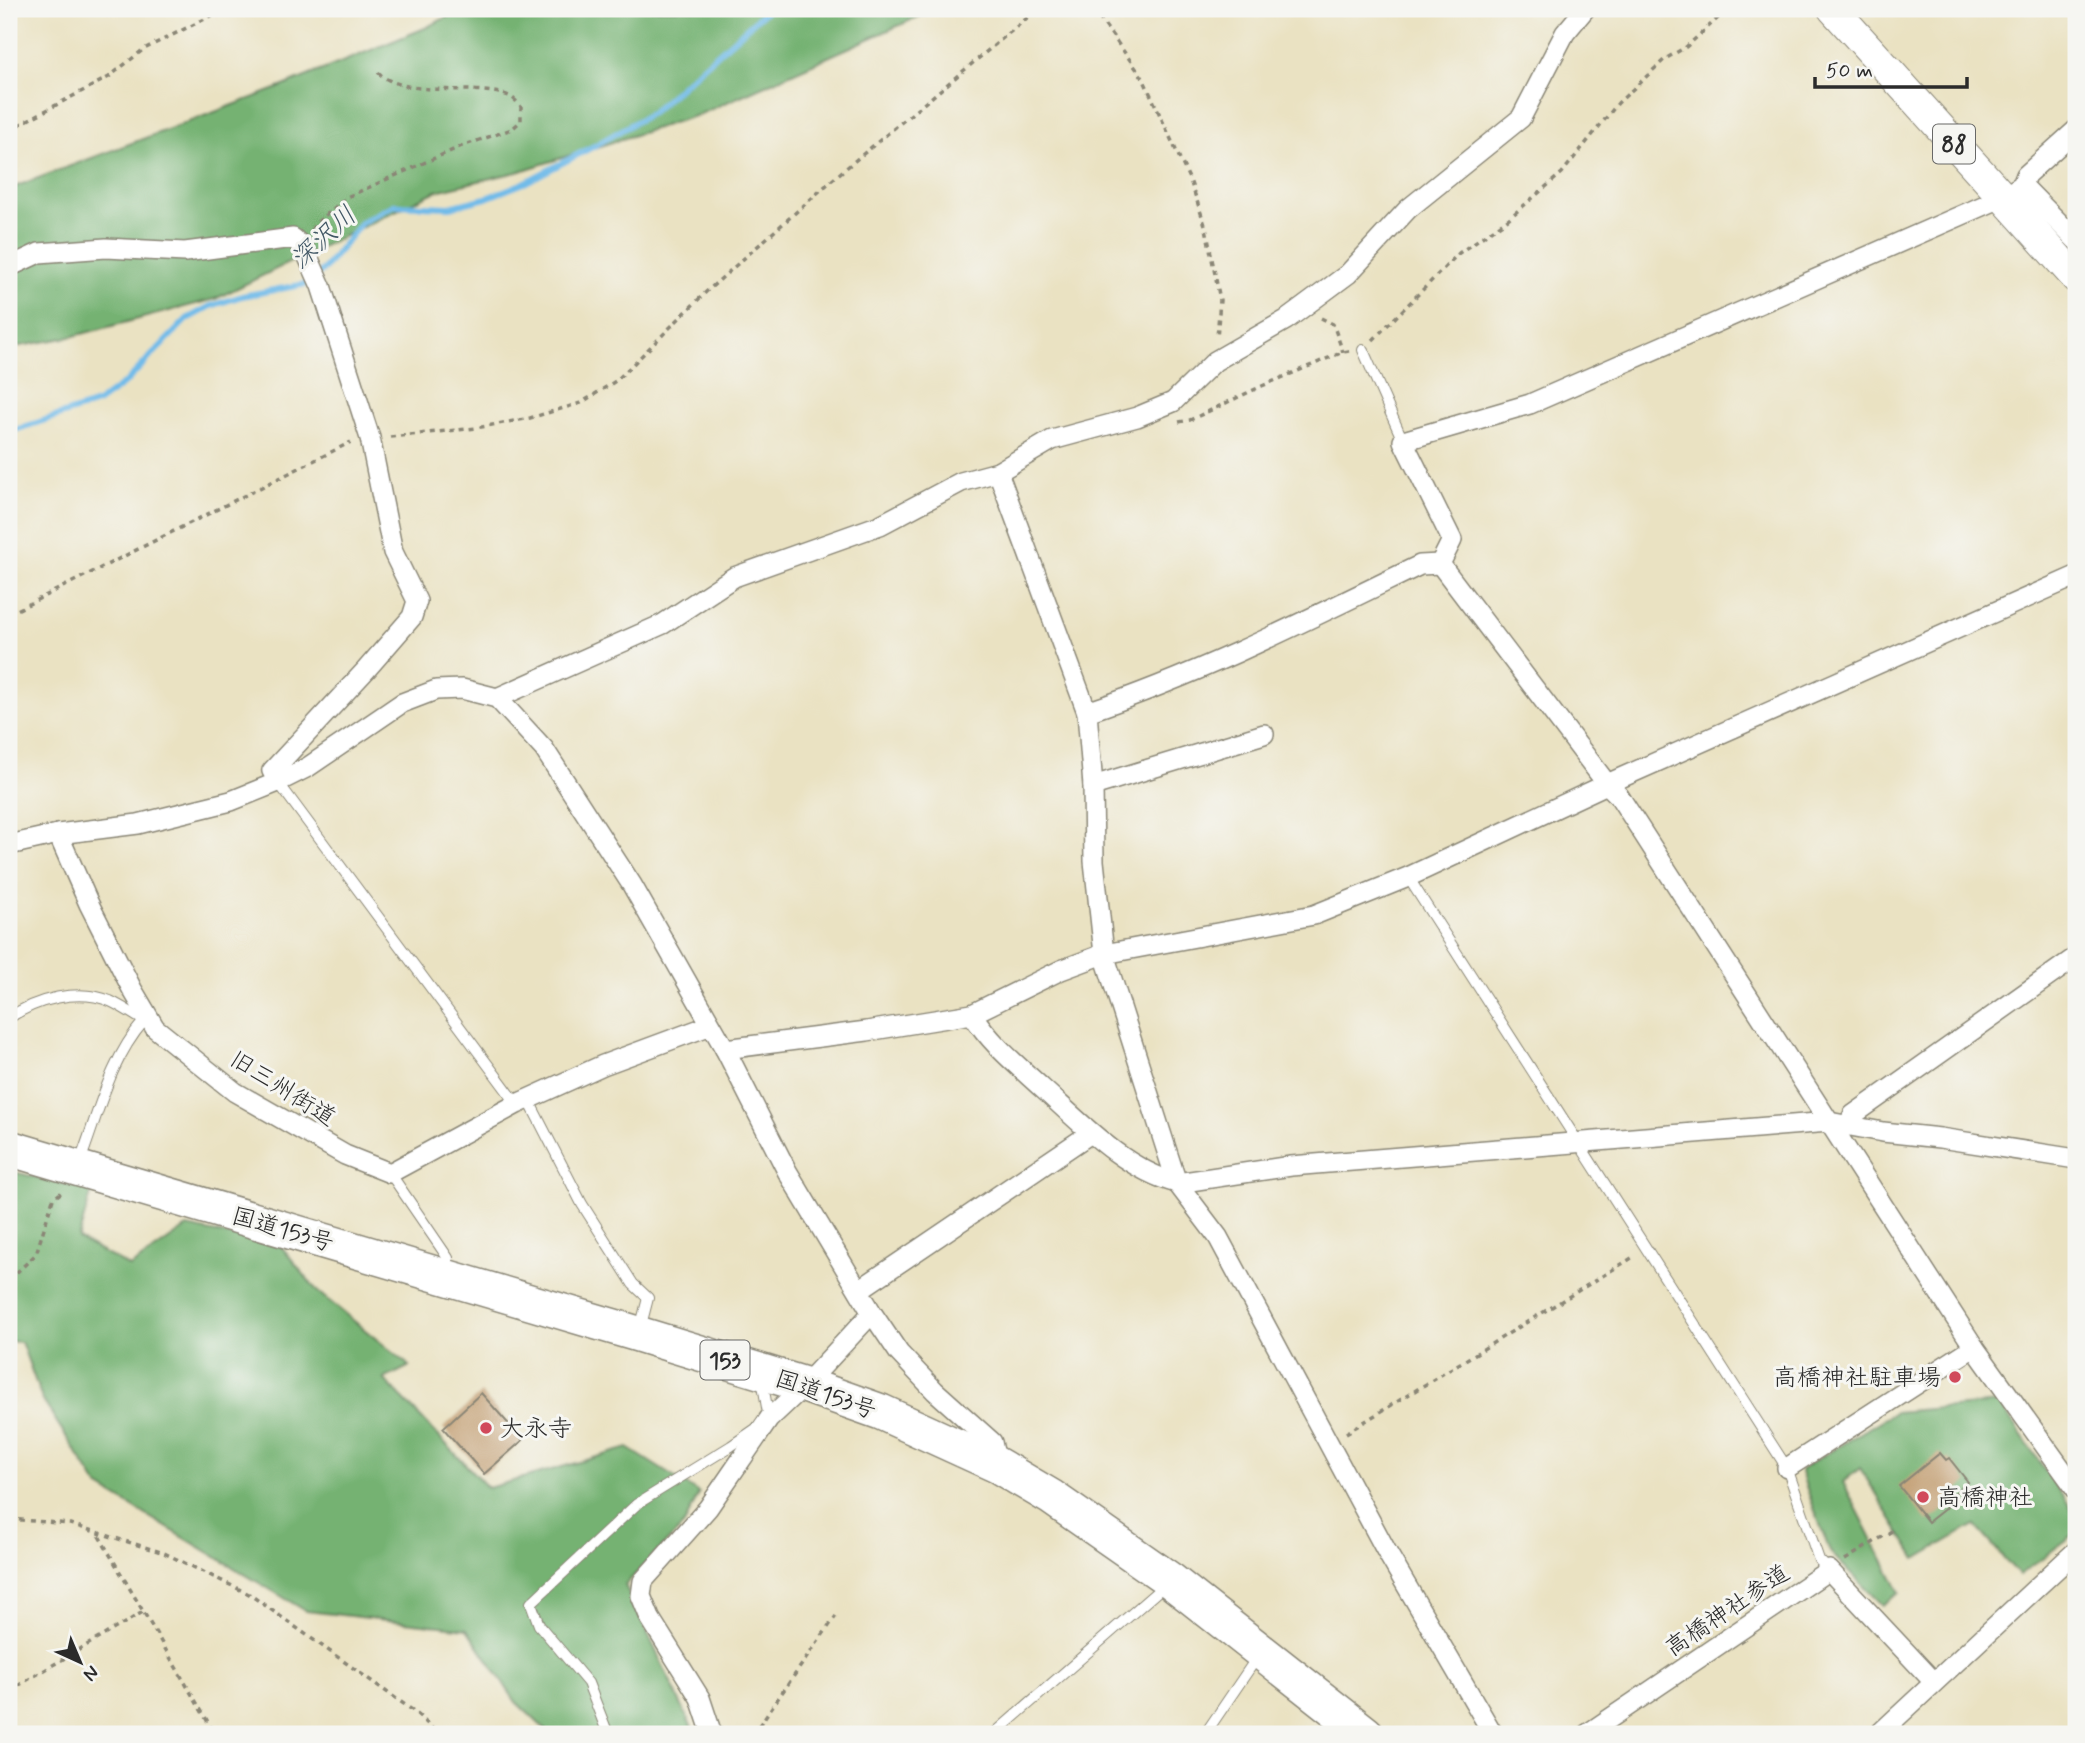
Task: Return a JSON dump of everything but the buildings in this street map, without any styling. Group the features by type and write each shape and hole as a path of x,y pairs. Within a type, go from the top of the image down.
{"highway":[{"name":"国道153号","path":"9,1148 70,1180 445,1276 805,1385 881,1412 997,1465 1051,1497 1170,1580 1366,1734"}],"main road":[{"name":"88","path":"1833,9 2012,191 2076,278"}],"street":[{"path":"497,698 663,624 734,577 880,525 961,482 998,472 1052,440 1135,418 1173,402 1215,361 1286,320 1348,274 1408,209 1521,118 1566,33 1585,9"},
{"path":"1440,564 1452,540 1403,441 1530,404 2012,191 2026,174 2076,130"},
{"path":"2012,191 2076,240"},
{"path":"9,267 39,253 106,248 185,252 293,238 307,254 321,286 370,439 393,552 417,601 412,617 272,771 278,782"},
{"path":"998,472 1087,712 1093,786 1094,861 1104,954 1177,1183 1218,1237 1388,1554 1493,1734"},
{"path":"1087,712 1240,653 1420,565 1440,564"},
{"path":"1440,564 1607,784 1619,796 1839,1124 1974,1347 2076,1489"},
{"path":"725,1049 867,1031 972,1014 1061,970 1104,954 1314,915 1408,877 1607,784 2076,576"},
{"path":"9,845 58,834 138,824 231,800 278,782 307,767 402,703 436,690 462,689 497,698 544,748 632,885 725,1049 787,1171 872,1313 899,1353 935,1391 992,1442 997,1465"},
{"path":"1093,786 1264,734"},
{"path":"58,834 150,1024"},
{"path":"1839,1124 2076,957"},
{"path":"972,1014 988,1038 1091,1133 1111,1149 1159,1178 1177,1183 1291,1166 1577,1141 1839,1124 2076,1159"},
{"name":"旧三州街道","path":"150,1024 235,1092 345,1155 390,1173"},
{"path":"390,1173 523,1101 603,1065 711,1025"},
{"path":"859,1290 1091,1133"},
{"path":"712,1734 700,1698 650,1618 641,1596 643,1581 708,1508 769,1419 805,1385 872,1313"},
{"path":"1787,1468 1974,1347"},
{"path":"1879,1734 2076,1551"},
{"path":"1829,1570 1934,1682"},
{"name":"高橋神社参道","path":"1587,1734 1829,1570"}],"lane":[{"path":"1363,350 1403,441"},
{"path":"278,782 523,1101 582,1204 633,1284 648,1298 638,1334"},
{"path":"1408,877 1787,1468 1819,1560 1829,1570"},
{"name":"旧三州街道","path":"9,1018 19,1011 52,998 86,996 109,1001 150,1024"},
{"path":"70,1180 127,1040 150,1024"},
{"path":"390,1173 448,1258 445,1276"},
{"path":"608,1734 589,1683 539,1625 531,1603 637,1504 731,1446 769,1419 762,1372"},
{"path":"994,1734 1170,1580"},
{"path":"1205,1734 1261,1652"}],"path":[{"path":"9,130 109,77 144,49 225,9"},
{"path":"9,614 350,442 476,428 530,418 582,403 617,380 706,292 839,174 1038,9"},
{"path":"1093,9 1143,78 1195,194 1206,228 1220,300 1215,361"},
{"path":"1135,418 1170,424 1190,420 1343,352 1363,350 1452,259 1508,219 1562,173 1618,103 1665,59 1686,47 1728,9"},
{"path":"307,254 315,224 347,197 462,146 512,129 521,121 521,107 512,97 496,93 431,89 393,82 376,70"},
{"path":"9,1280 36,1254 53,1199 70,1180"},
{"path":"1329,1443 1645,1250"},
{"path":"9,1519 70,1524 164,1553 249,1594 415,1712 439,1734"},
{"name":"高橋神社参道","path":"1829,1570 1895,1528"},
{"path":"98,1534 215,1734"},
{"path":"9,1691 144,1612"},
{"path":"753,1734 836,1616"}],"green space":[{"path":"463,9 936,9 698,115 517,172 436,191 215,299 70,337 9,348 9,189 276,89 425,28"},
{"path":"9,1171 92,1190 78,1239 130,1267 187,1227 281,1246 318,1292 410,1366 384,1379 488,1488 628,1448 699,1493 684,1525 625,1585 695,1734 550,1734 516,1702 467,1629 306,1611 98,1486 42,1399 21,1342 9,1341"},
{"path":"1999,1403 2076,1515 2076,1533 2019,1575 1975,1525 1916,1559 1860,1468 1843,1482 1900,1593 1882,1605 1830,1552 1800,1470 1895,1412"}],"waterway":[{"name":"深沢川","path":"9,432 97,403 126,382 187,319 211,306 242,296 306,284 325,268 362,222 394,205 450,207 486,198 524,183 594,146 651,113 768,9"}],"place":[{"name":"高橋神社駐車場","path":"1955,1377"},
{"name":"大永寺","path":"486,1428"},
{"name":"高橋神社","path":"1923,1497"}]}
